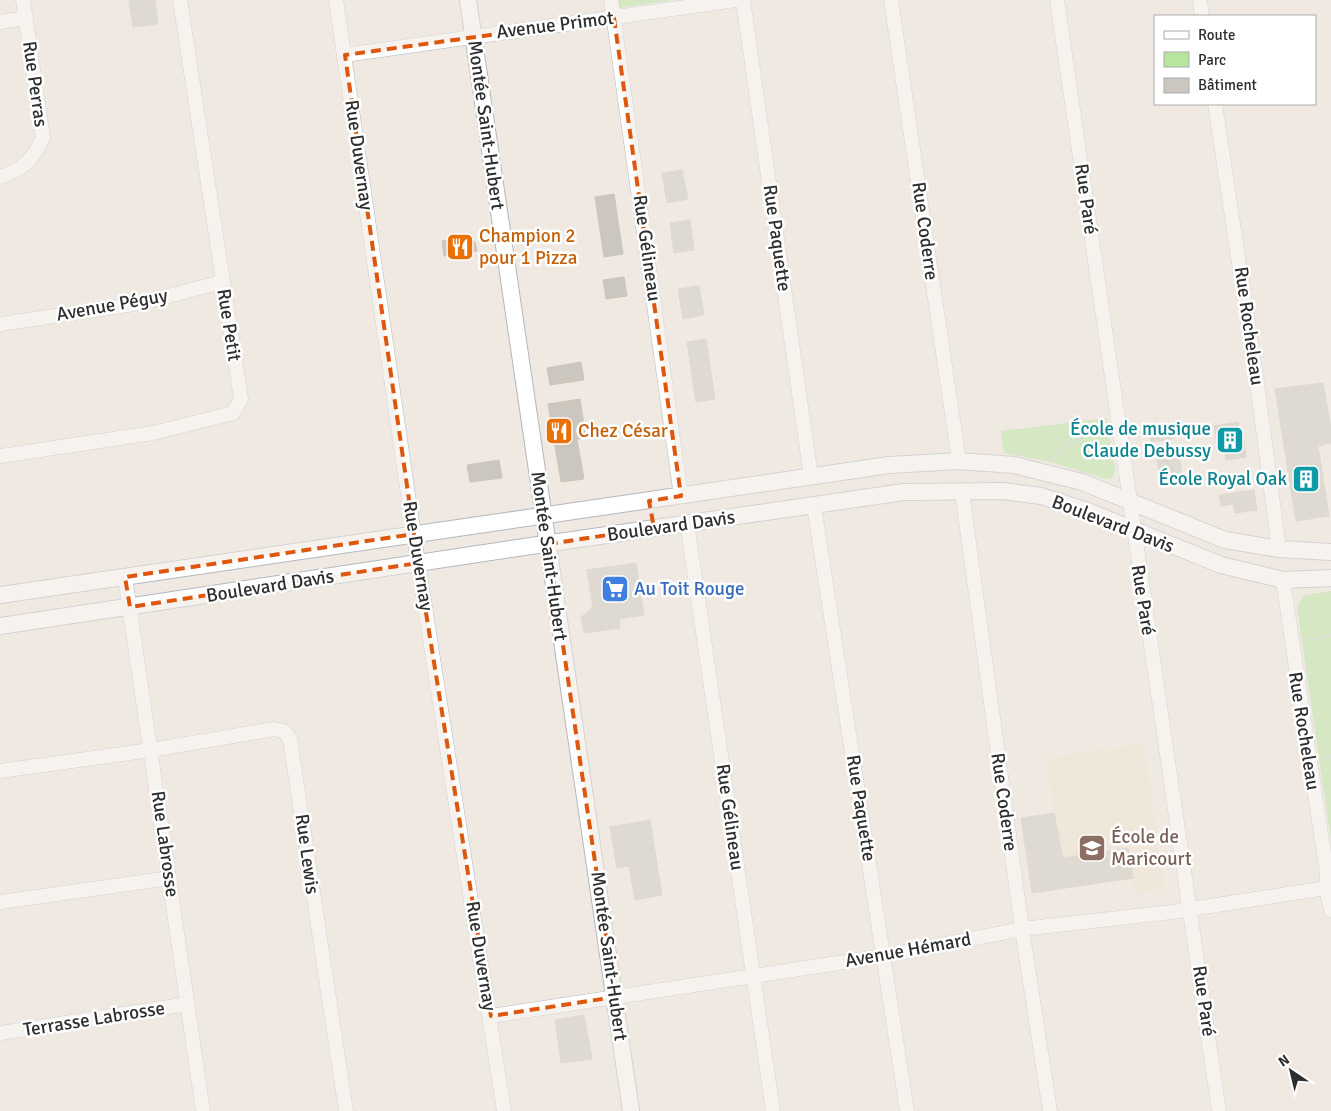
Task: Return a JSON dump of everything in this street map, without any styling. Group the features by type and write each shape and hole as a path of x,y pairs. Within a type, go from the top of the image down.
{"street":[{"name":"Rue Perras","path":"0,177 19,170 29,161 34,156 43,138 22,0"},
{"name":"Rue Petit","path":"0,456 153,433 233,413 241,399 180,0"},
{"name":"Rue Duvernay","path":"336,0 418,563 491,1016 504,1111"},
{"name":"Montée Saint-Hubert","path":"468,0 631,1111"},
{"name":"Rue Gélineau","path":"612,0 682,496"},
{"name":"Avenue Primot","path":"345,55 736,0"},
{"name":"Rue Paquette","path":"743,0 811,477"},
{"name":"Rue Coderre","path":"891,0 960,461"},
{"name":"Rue Paré","path":"1057,0 1219,1111"},
{"path":"1200,0 1202,15"},
{"path":"0,22 25,18"},
{"name":"Rue Rocheleau","path":"1215,105 1259,391 1278,550"},
{"name":"Avenue Péguy","path":"0,324 142,303 222,282"},
{"name":"Boulevard Davis","path":"0,595 889,465 960,461 1014,465 1082,482 1225,540 1278,550 1331,552"},
{"name":"Boulevard Davis","path":"0,626 904,492 1003,491 1041,496 1085,510 1221,566 1283,580 1331,578"},
{"name":"Rue Coderre","path":"962,492 1022,930 1050,1111"},
{"path":"649,501 654,528"},
{"name":"Rue Paquette","path":"814,506 907,1111"},
{"name":"Rue Gélineau","path":"687,523 773,1111"},
{"name":"Rue Labrosse","path":"125,577 203,1111"},
{"name":"Rue Rocheleau","path":"1283,580 1290,642 1327,874 1326,888 1331,910"},
{"name":"Rue Lewis","path":"151,750 274,730 284,731 290,739 346,1111"},
{"path":"0,771 151,750"},
{"path":"0,902 170,878"},
{"name":"Avenue Hémard","path":"491,1016 884,956 1022,930 1191,909 1326,888"},
{"name":"Terrasse Labrosse","path":"0,1033 188,1004"}],"path":[{"path":"1039,470 1060,448 1093,432 1118,414"},
{"path":"1290,642 1331,635"}],"highlighted area":[{"path":"614,18 681,496 649,501 654,528 548,544 615,997 491,1016 418,563 130,607 125,577 414,534 345,55"}],"shaded area":[{"name":"École de Maricourt","path":"1144,743 1165,890 1135,894 1132,878 1032,893 1021,818 1054,813 1046,758"}],"green space":[{"path":"618,0 673,0 619,8"},
{"path":"1107,418 1115,471 1112,478 1106,479 1051,462 1004,453 1001,431"},
{"path":"1331,591 1331,840 1297,608 1304,595"}],"building":[{"path":"129,0 155,0 158,24 133,27"},
{"path":"682,170 688,199 667,203 662,173"},
{"path":"614,194 623,254 604,257 595,197"},
{"path":"690,220 694,250 674,253 670,223"},
{"name":"Champion 2 pour 1 Pizza","path":"469,237 475,242 477,251 444,256 442,241"},
{"path":"624,277 627,296 606,299 603,280"},
{"path":"699,286 704,315 683,319 678,289"},
{"path":"706,339 715,399 696,402 687,342"},
{"path":"581,362 584,380 550,385 547,368"},
{"name":"École Royal Oak","path":"1323,383 1331,428 1331,443 1318,446 1329,516 1296,521 1275,389"},
{"path":"580,399 586,438 577,439 584,479 561,482 548,404"},
{"name":"École de musique Claude Debussy","path":"1238,422 1240,435 1243,435 1246,457 1226,460 1223,444 1217,445 1214,426"},
{"path":"1171,423 1173,439 1151,442 1148,427"},
{"path":"1178,447 1182,476 1160,479 1156,450"},
{"path":"499,460 502,478 470,482 467,465"},
{"path":"1254,490 1257,510 1235,513 1233,504 1221,506 1219,495"},
{"name":"Au Toit Rouge","path":"636,563 644,615 619,619 620,628 584,633 581,617 593,608 587,570"},
{"path":"1054,813 1063,858 1128,848 1133,878 1032,893 1021,818"},
{"path":"650,820 662,895 635,900 629,866 617,868 610,827"},
{"path":"584,1015 592,1059 561,1063 555,1020"}],"place":[{"name":"Champion 2 pour 1 Pizza","path":"460,247"},
{"name":"Chez César","path":"559,431"},
{"name":"École de musique Claude Debussy","path":"1230,440"},
{"name":"École Royal Oak","path":"1306,479"},
{"name":"Au Toit Rouge","path":"615,589"},
{"name":"École de Maricourt","path":"1092,848"}]}
